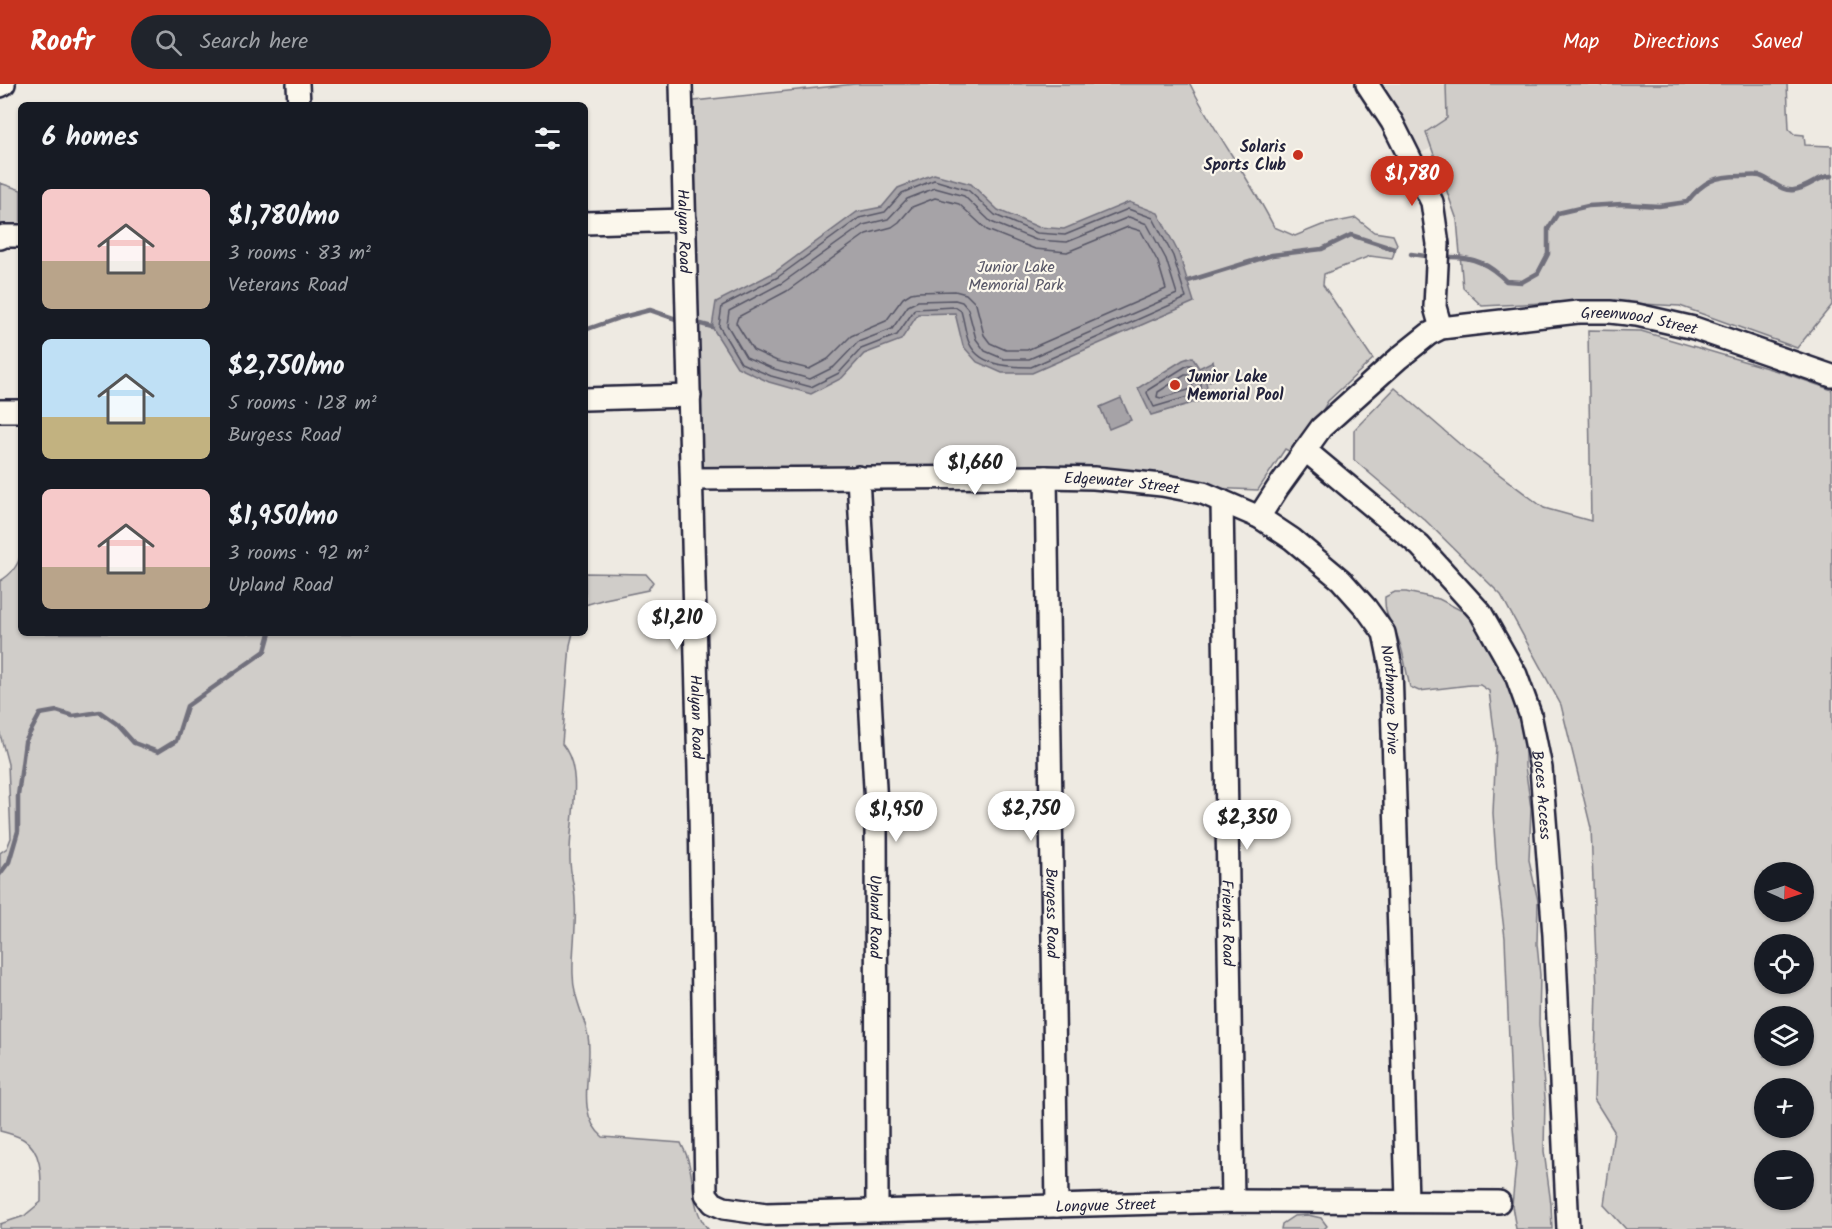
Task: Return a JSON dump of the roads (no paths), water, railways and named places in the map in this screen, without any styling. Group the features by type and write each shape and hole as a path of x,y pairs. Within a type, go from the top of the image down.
{"street":[{"path":"298,84 299,102"},
{"name":"Halyan Road","path":"681,84 700,809 706,1194 713,1203"},
{"path":"1259,517 1328,421 1399,358 1429,334 1441,328 1435,307 1438,244 1432,202 1392,122 1367,84"},
{"path":"588,223 685,220"},
{"path":"0,238 18,236"},
{"name":"Greenwood Street","path":"1441,328 1578,312 1637,315 1694,328 1832,376"},
{"path":"588,399 690,396"},
{"path":"0,411 18,411"},
{"name":"Boces Access","path":"1305,450 1420,546 1481,613 1516,675 1530,714 1541,768 1554,935 1568,1229"},
{"name":"Upland Road","path":"858,477 876,806 877,1211"},
{"name":"Burgess Road","path":"1046,477 1057,1206"},
{"name":"Edgewater Street","path":"692,479 1094,478 1158,484 1203,493 1259,517"},
{"name":"Friends Road","path":"1222,501 1233,1201"},
{"name":"Northmore Drive","path":"1259,517 1292,539 1341,580 1384,633 1391,668 1407,1201"},
{"name":"Longvue Street","path":"713,1203 724,1208 766,1214 1233,1201 1499,1202"}],"water":[{"path":"934,174 971,184 998,210 1038,227 1064,229 1129,202 1158,213 1179,254 1194,302 1032,373 1002,373 977,362 963,346 955,313 918,314 901,340 864,354 842,378 811,394 769,382 737,367 712,327 716,302 775,272 857,212 882,207 898,188"},
{"name":"Junior Lake Memorial Pool","path":"1192,357 1199,368 1213,361 1219,378 1206,382 1209,396 1151,415 1138,388 1183,360"},
{"path":"1121,398 1131,420 1109,429 1100,407"}],"waterway":[{"path":"1450,257 1474,260 1487,266 1506,281 1522,282 1538,273 1548,254 1548,229 1558,213 1588,206 1622,204 1659,206 1687,202 1704,185 1724,177 1760,176 1781,188 1794,190 1823,177 1832,176"},
{"path":"1188,281 1272,255 1322,249 1351,235 1394,249"},
{"path":"1411,254 1425,256"},
{"path":"588,329 650,310 676,319"},
{"path":"701,324 712,327"},
{"path":"0,874 9,862 18,831 18,796 25,742 40,714 57,711 73,716 100,712 117,724 134,743 158,752 176,741 187,706 265,651 269,636"}],"place":[{"name":"Solaris Sports Club","path":"1298,155"},
{"name":"Junior Lake Memorial Pool","path":"1175,385"}],"park label":[{"name":"Junior Lake Memorial Park","path":"1016,275"}]}
